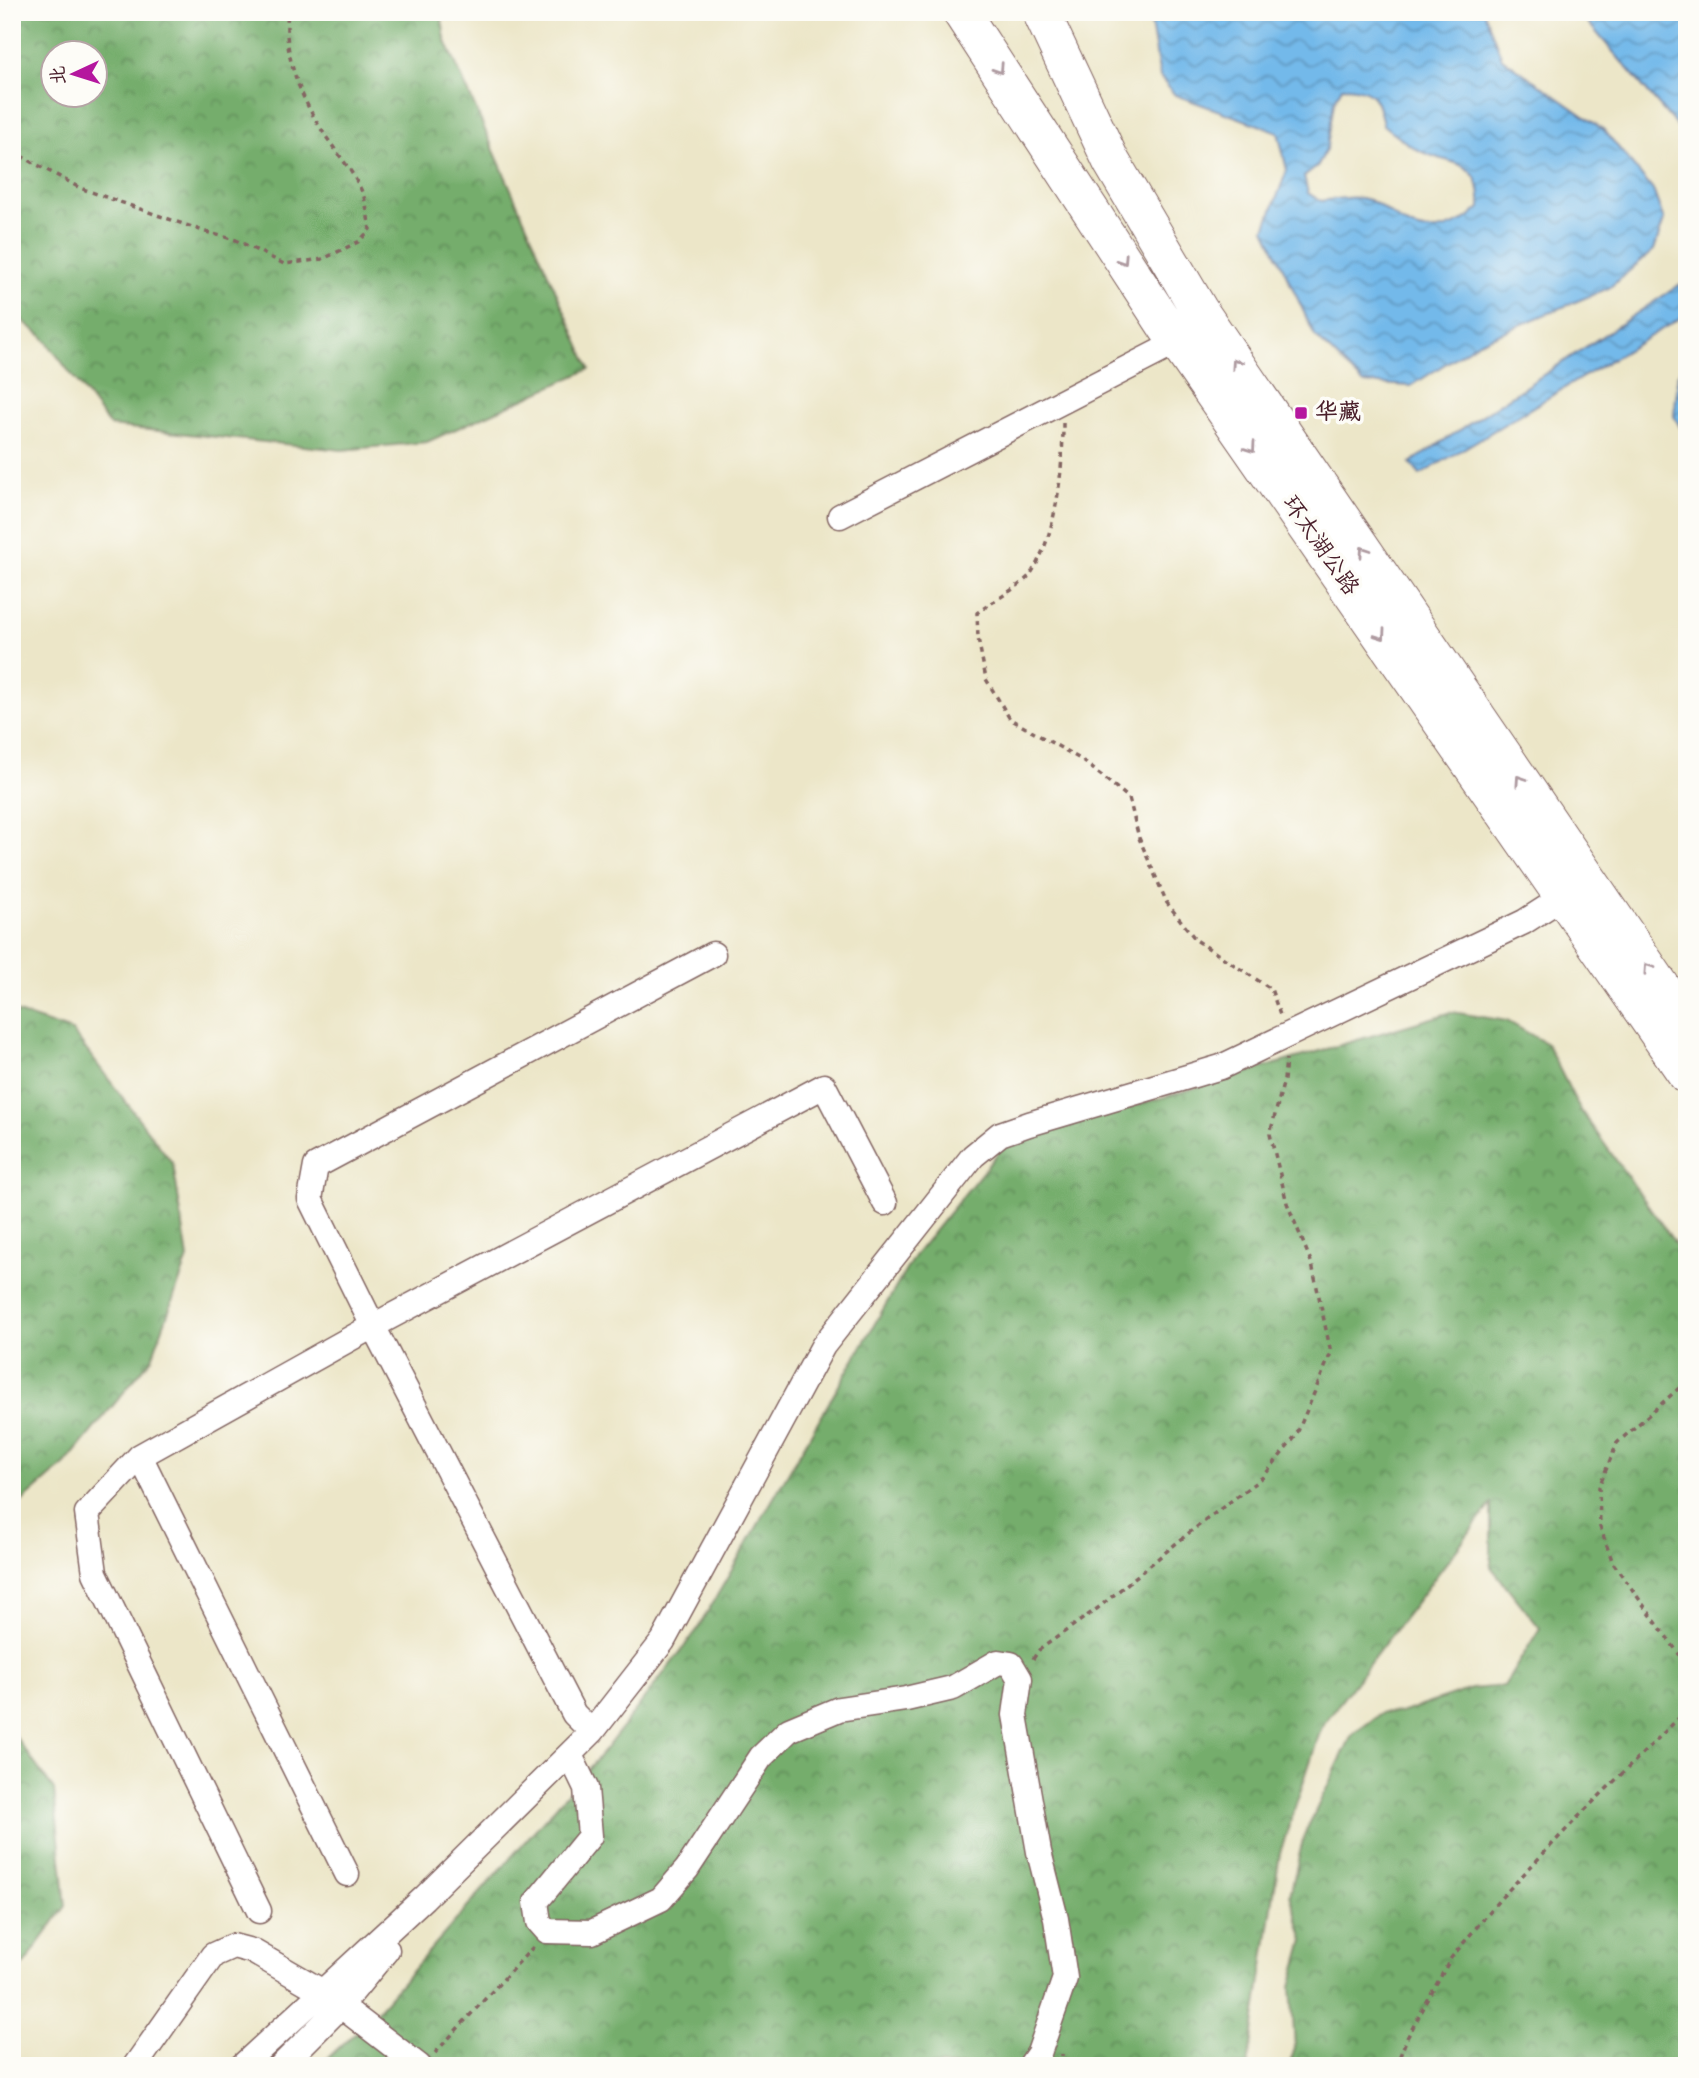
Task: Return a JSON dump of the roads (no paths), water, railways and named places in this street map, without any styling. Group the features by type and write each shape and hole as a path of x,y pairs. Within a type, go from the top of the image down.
{"highway":[{"name":"环太湖公路","path":"961,12 1178,342 1687,1075"},
{"name":"环太湖公路","path":"1041,12 1111,161 1207,321 1687,1024"}],"street":[{"path":"840,516 1178,342 1207,321"},
{"path":"281,2066 332,1999 424,1898 592,1732 663,1641 822,1346 973,1156 1000,1134 1221,1067 1524,922 1563,897"},
{"path":"592,1732 574,1714 310,1199 316,1166 713,954"},
{"path":"259,1911 95,1573 87,1513 140,1456 373,1326 824,1086 885,1203"},
{"path":"140,1456 347,1874"},
{"path":"570,1755 586,1788 590,1836 536,1902 539,1922 547,1931 592,1932 661,1899 687,1868 761,1757 789,1730 839,1709 906,1699 953,1688 998,1662 1011,1664 1020,1679 1015,1716 1039,1852 1056,1919 1065,1978 1040,2053 1030,2066"},
{"path":"135,2066 213,1955 233,1946 252,1951 332,1999 426,2061"},
{"path":"242,2066 332,1999"}],"water":[{"path":"1149,12 1484,12 1502,58 1604,130 1653,190 1664,220 1654,250 1609,288 1479,342 1411,386 1363,383 1315,336 1265,229 1287,170 1278,132 1175,95 1160,77","holes":["1342,87 1352,87 1372,96 1379,107 1383,125 1406,143 1432,156 1463,166 1471,172 1480,192 1480,208 1454,225 1426,230 1406,224 1369,200 1351,198 1321,201 1308,193 1304,177 1318,166 1327,147 1334,102"]},
{"path":"1579,12 1687,12 1687,138"},
{"path":"1687,280 1687,314 1420,475 1410,463"},
{"path":"1687,361 1687,439 1674,416 1678,374"}],"place":[{"name":"华藏","path":"1301,413"}]}
